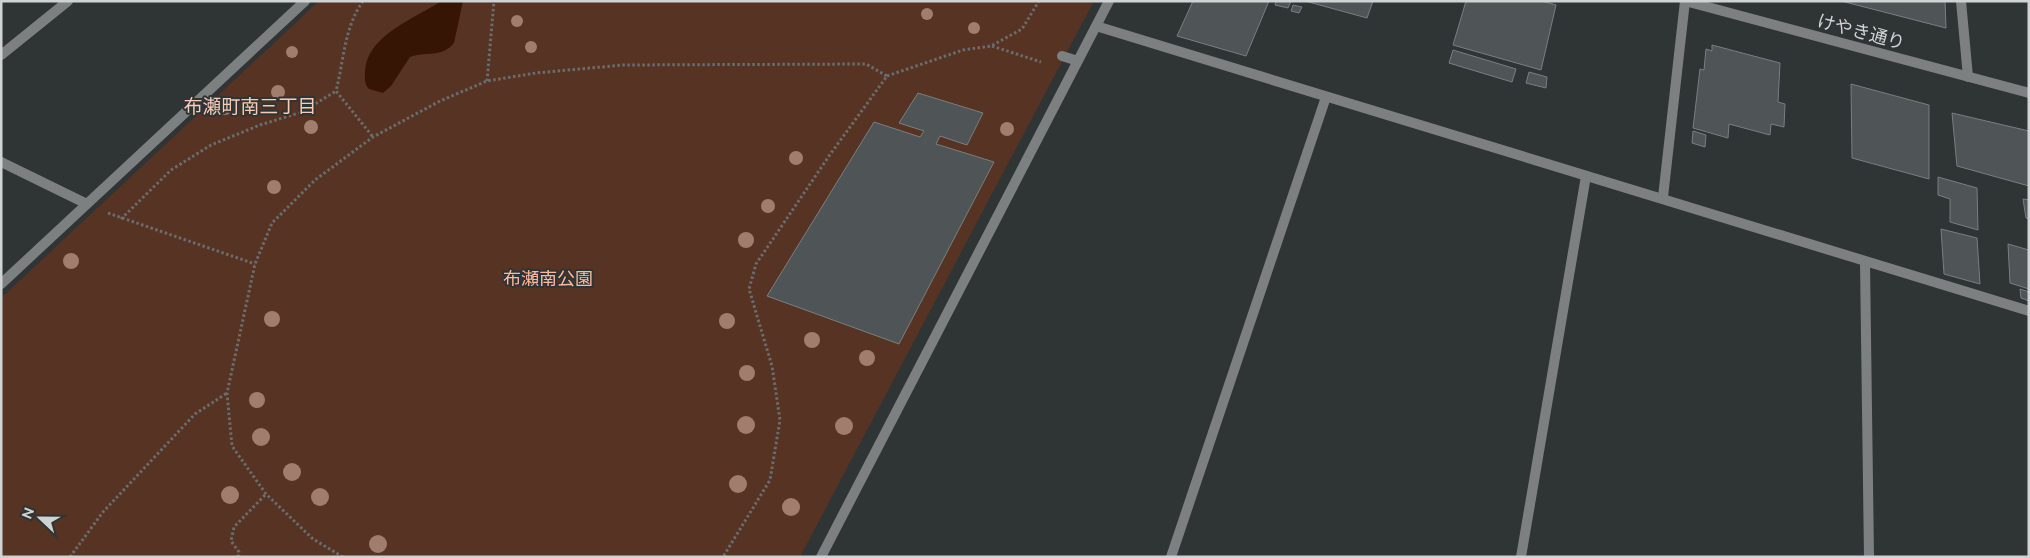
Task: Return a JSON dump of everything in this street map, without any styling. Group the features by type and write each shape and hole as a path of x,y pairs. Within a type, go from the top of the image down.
{"street":[{"path":"1,55 68,1"},
{"path":"1,284 305,1"},
{"path":"822,557 1109,1"},
{"path":"1663,197 1685,1"},
{"name":"けやき通り","path":"1685,1 2029,93"},
{"path":"1961,1 1968,77"},
{"path":"1096,26 1586,176 1663,197 1865,262 2029,311"},
{"path":"1062,56 1078,62"},
{"path":"1171,557 1326,97"},
{"path":"1,162 87,204"},
{"path":"1521,557 1586,176"},
{"path":"1865,262 1869,557"}],"path":[{"path":"255,264 121,219 171,170 211,146 260,125 302,112 336,91 342,69 346,33 363,1"},
{"path":"487,81 494,1"},
{"path":"723,557 770,480 780,420 772,366 749,289 756,264 829,156 887,76 963,50 991,46 1022,29 1039,1"},
{"path":"991,46 1072,72"},
{"path":"343,557 313,539 266,494 232,446 226,393 255,264 272,223 315,180 373,137 440,101 487,81 536,73 633,65 866,64 887,76"},
{"path":"336,91 373,137"},
{"path":"70,557 104,512 195,414 226,393"},
{"path":"238,557 238,552 231,541 234,526 266,494"}],"green space":[{"name":"布瀬南公園","path":"319,1 1094,1 800,557 1,557 1,298"}],"shaded area":[{"path":"441,1 463,1 454,43 444,51 410,57 391,86 383,93 369,89 366,83 365,71 368,58 374,47 394,29"}],"building":[{"path":"1193,1 1269,1 1246,56 1177,36"},
{"path":"1276,1 1291,1 1288,8 1275,5"},
{"path":"1305,1 1373,1 1367,18"},
{"path":"1466,1 1542,1 1556,5 1541,70 1453,45"},
{"path":"1841,1 1945,1 1946,28"},
{"path":"1293,5 1302,7 1299,13 1291,11"},
{"path":"1712,45 1780,63 1778,102 1785,104 1784,127 1771,124 1770,135 1729,124 1728,138 1693,128 1700,69 1704,70 1706,49 1712,51"},
{"path":"1453,50 1516,69 1512,82 1449,63"},
{"path":"1529,72 1547,77 1546,88 1526,83"},
{"path":"1851,84 1929,105 1929,179 1852,158"},
{"path":"918,93 983,113 967,145 940,136 936,144 994,162 899,344 767,296 874,122 920,137 924,131 899,123"},
{"path":"1952,113 2029,131 2029,186 1957,166"},
{"path":"1693,131 1706,135 1705,147 1692,143"},
{"path":"1938,177 1977,188 1978,230 1950,222 1950,199 1938,195"},
{"path":"2023,199 2029,200 2029,219 2026,218"},
{"path":"1941,229 1977,238 1980,284 1944,274"},
{"path":"2008,244 2029,250 2029,289 2010,283"},
{"path":"2020,289 2029,292 2029,301 2021,298"}],"district":[{"name":"布瀬町南三丁目","path":"250,106"}]}
